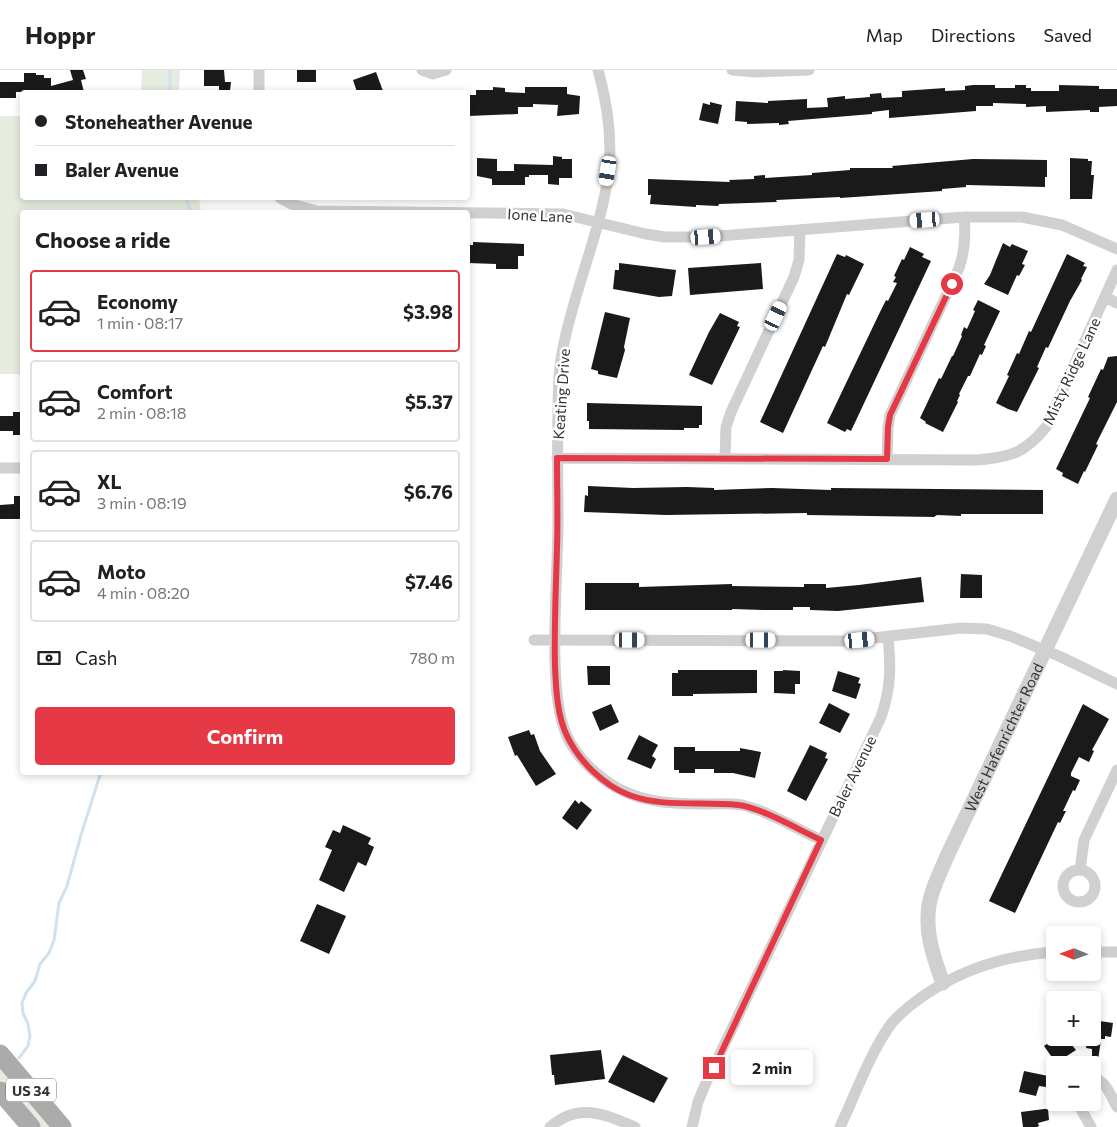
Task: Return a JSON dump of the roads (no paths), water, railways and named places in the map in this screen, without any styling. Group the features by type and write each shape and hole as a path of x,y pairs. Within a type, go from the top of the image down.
{"main road":[{"name":"US 34","path":"0,1054 62,1127"},
{"name":"US 34","path":"0,1091 32,1127"}],"street":[{"path":"259,70 259,90"},
{"path":"422,70 433,74 446,70"},
{"name":"Keating Drive","path":"598,70 607,110 610,154 598,221 566,333 561,357 558,394 558,528 554,640 556,691 566,735 578,756 593,771 608,783 628,794 672,804 740,805 755,809 821,840"},
{"path":"732,70 756,72 809,70"},
{"name":"Ione Lane","path":"283,200 290,204 313,210"},
{"name":"Ione Lane","path":"470,212 549,213 574,216 665,237 706,237 964,217 1022,216 1043,220 1081,232 1117,248"},
{"path":"887,459 890,415 963,256 966,230 964,217"},
{"path":"725,458 726,427 731,412 794,277 799,260 800,230"},
{"name":"Misty Ridge Lane","path":"557,458 977,460 998,458 1017,452 1034,442 1046,427 1117,270"},
{"path":"1105,297 1117,303"},
{"path":"0,468 20,468"},
{"name":"West Hafenrichter Road","path":"942,983 930,946 928,928 932,893 948,854 1117,499"},
{"path":"534,640 846,641 961,628 987,629 1010,636 1117,684"},
{"name":"Baler Avenue","path":"692,1127 698,1102 705,1085 881,717 886,702 890,676 888,637"},
{"path":"1080,870 1084,840 1117,770"},
{"path":"1101,952 1117,952"},
{"path":"840,1127 872,1058 891,1025 901,1014 942,983 959,974 984,965 1027,955 1046,953"},
{"path":"1101,1080 1117,1107"},
{"path":"1082,1111 1091,1127"},
{"path":"550,1127 567,1116 583,1112 608,1116 634,1127"}],"waterway":[{"path":"170,70 170,90"},
{"path":"187,200 190,210"},
{"path":"19,1058 28,1046 30,1036 22,1003 26,993 35,981 40,964 49,953 54,940 59,903 67,886 100,775"}]}
